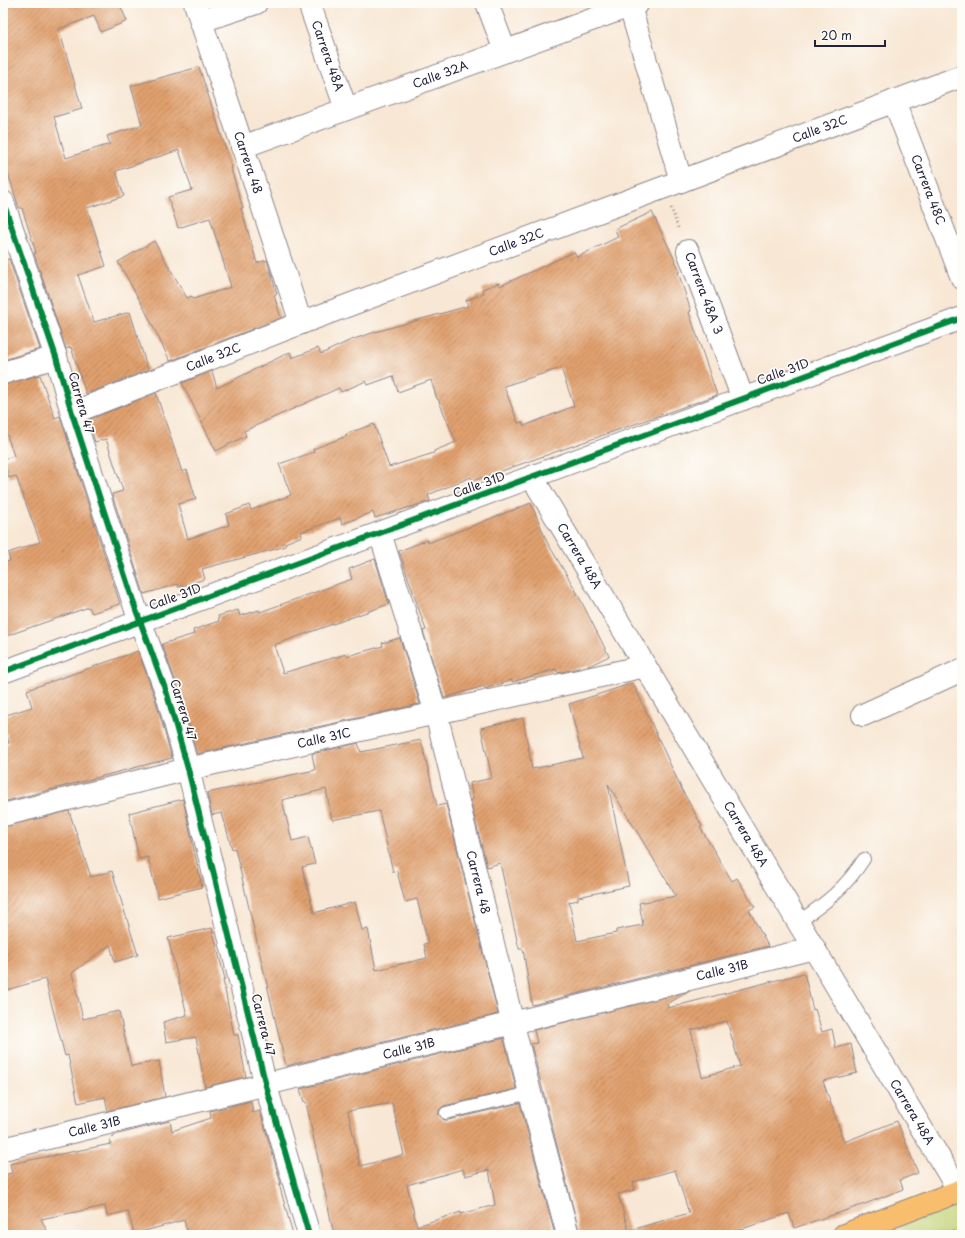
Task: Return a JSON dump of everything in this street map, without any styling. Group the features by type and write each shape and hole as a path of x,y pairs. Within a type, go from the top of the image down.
{"highway":[{"path":"844,1235 961,1190"}],"street":[{"path":"198,12 256,3"},
{"name":"Carrera 48A","path":"310,3 346,109"},
{"path":"487,3 505,51"},
{"path":"633,4 671,184"},
{"name":"Calle 32A","path":"242,147 633,4"},
{"name":"Carrera 48","path":"198,12 301,323"},
{"name":"Calle 32C","path":"72,413 301,323 962,76"},
{"name":"Carrera 48C","path":"894,101 962,278"},
{"name":"Carrera 47","path":"3,202 56,357 72,413 141,621 167,694 188,769 266,1086 309,1235"},
{"name":"Carrera 48A 3","path":"688,251 743,399"},
{"name":"Calle 31D","path":"3,672 962,318"},
{"path":"3,373 56,357"},
{"name":"Carrera 48A","path":"532,477 798,922 961,1190"},
{"name":"Carrera 48","path":"380,532 436,713 514,1021 530,1093 568,1235"},
{"name":"Calle 31C","path":"3,815 188,769 645,666"},
{"path":"863,715 962,670"},
{"name":"Calle 31B","path":"3,1149 266,1086 514,1021 814,948"}],"lane":[{"path":"798,922 845,886 864,859"},
{"path":"446,1113 530,1093"}],"path":[{"path":"942,1235 962,1228"}],"green space":[{"path":"962,1203 962,1231 943,1235 876,1235"}],"building":[{"path":"3,3 123,3 124,6 121,7 127,21 101,32 94,16 59,29 82,109 54,117 66,158 110,144 107,136 142,125 131,86 199,67 232,168 231,169 243,208 241,208 257,263 267,260 277,294 274,295 281,318 170,361 144,308 118,262 154,241 187,298 192,296 193,299 231,287 210,218 178,228 168,197 192,190 179,150 116,171 124,196 87,208 106,266 78,275 94,322 130,312 148,370 86,394 71,347 66,349 34,253 36,253 22,208 19,208 3,158"},
{"path":"652,212 680,271 678,272 691,311 689,312 717,395 473,481 471,477 428,495 430,501 375,518 373,512 342,524 340,518 301,532 302,536 285,543 286,546 202,569 205,579 178,587 178,584 144,594 112,494 123,491 106,439 95,442 88,420 156,393 182,472 187,470 196,499 178,504 188,539 229,525 226,514 249,505 251,510 291,495 279,464 314,452 313,449 347,436 346,434 374,424 389,467 434,453 434,451 456,442 437,399 431,380 398,392 393,376 368,385 366,381 341,392 339,388 244,431 246,436 216,451 182,383 212,371 217,388 290,352 292,358 318,348 321,354 351,340 375,332 468,306 466,300 484,294 482,289 499,283 500,286 574,252 577,257 618,237 615,229","holes":["561,368 574,406 524,426 522,422 518,423 504,386"]},
{"path":"9,259 40,349 3,360 3,260"},
{"path":"40,375 55,418 60,416 120,604 92,613 89,607 3,637 3,563 10,561 8,553 40,542 16,476 9,478 3,459 14,456 3,423 3,385"},
{"path":"531,503 547,542 575,589 609,656 591,665 558,673 556,669 512,682 512,680 485,689 484,686 444,698 423,631 426,630 399,551 427,540 428,543"},
{"path":"375,559 389,604 274,645 283,673 346,654 347,656 383,646 382,643 400,638 420,704 197,754 179,691 162,644 194,634 193,630 219,621 218,616 238,610 240,616 259,610 260,612 352,579 349,569"},
{"path":"138,651 155,698 172,758 3,802 3,745 9,743 3,723 3,716 32,707 27,690"},
{"path":"633,683 682,790 702,826 700,827 732,881 737,878 755,907 749,910 768,946 532,1005 523,949 519,949 500,863 487,867 470,800 473,799 470,783 492,778 481,728 523,718 532,769 583,758 569,704","holes":["608,784 676,896 639,903 643,925 616,930 616,933 577,941 569,902 578,900 578,897 629,886"]},
{"path":"421,740 437,806 446,804 498,1014 286,1066 235,848 232,849 222,813 212,815 207,793 315,770 312,754 358,743 361,752","holes":["326,789 332,820 379,811 393,872 397,871 405,902 417,899 428,943 424,944 427,958 376,970 368,929 362,930 355,902 314,913 302,867 315,864 308,837 292,841 282,800"]},
{"path":"183,799 202,887 158,898 148,857 139,859 129,813"},
{"path":"69,811 91,877 112,871 138,955 115,962 110,945 72,973 83,1019 119,1011 131,1066 159,1061 165,1097 108,1111 105,1097 78,1103 68,1055 65,1056 45,979 3,991 3,827"},
{"path":"212,928 225,979 223,980 234,1035 238,1035 246,1077 205,1087 196,1037 166,1042 163,1022 187,1015 168,938"},
{"path":"804,973 813,1010 815,1009 822,1032 832,1029 836,1048 851,1044 857,1073 823,1081 844,1142 897,1121 918,1173 900,1180 903,1189 865,1204 794,1228 789,1213 736,1231 738,1235 631,1235 631,1230 689,1213 675,1170 633,1182 635,1190 618,1194 630,1235 580,1235 531,1044 537,1043 534,1030 690,991 667,1004 668,1008","holes":["727,1021 740,1066 702,1077 691,1030"]},
{"path":"504,1038 516,1089 444,1106 439,1110 439,1115 444,1120 448,1120 520,1103 555,1235 334,1235 306,1102 304,1102 300,1089","holes":["392,1103 404,1155 360,1166 348,1111","463,1169 465,1176 489,1170 495,1205 461,1214 461,1212 417,1226 407,1185"]},
{"path":"251,1101 253,1113 260,1111 281,1184 279,1184 293,1235 188,1235 184,1220 134,1234 128,1211 107,1216 105,1206 41,1219 49,1235 3,1235 3,1175 12,1173 10,1164 111,1144 110,1138 114,1137 114,1135 170,1121 172,1131 211,1118 210,1111"}],"cycle path":[{"path":"3,202 56,357 72,413 136,610 167,694 188,769 266,1086 309,1235"},
{"path":"3,672 962,318"}]}
